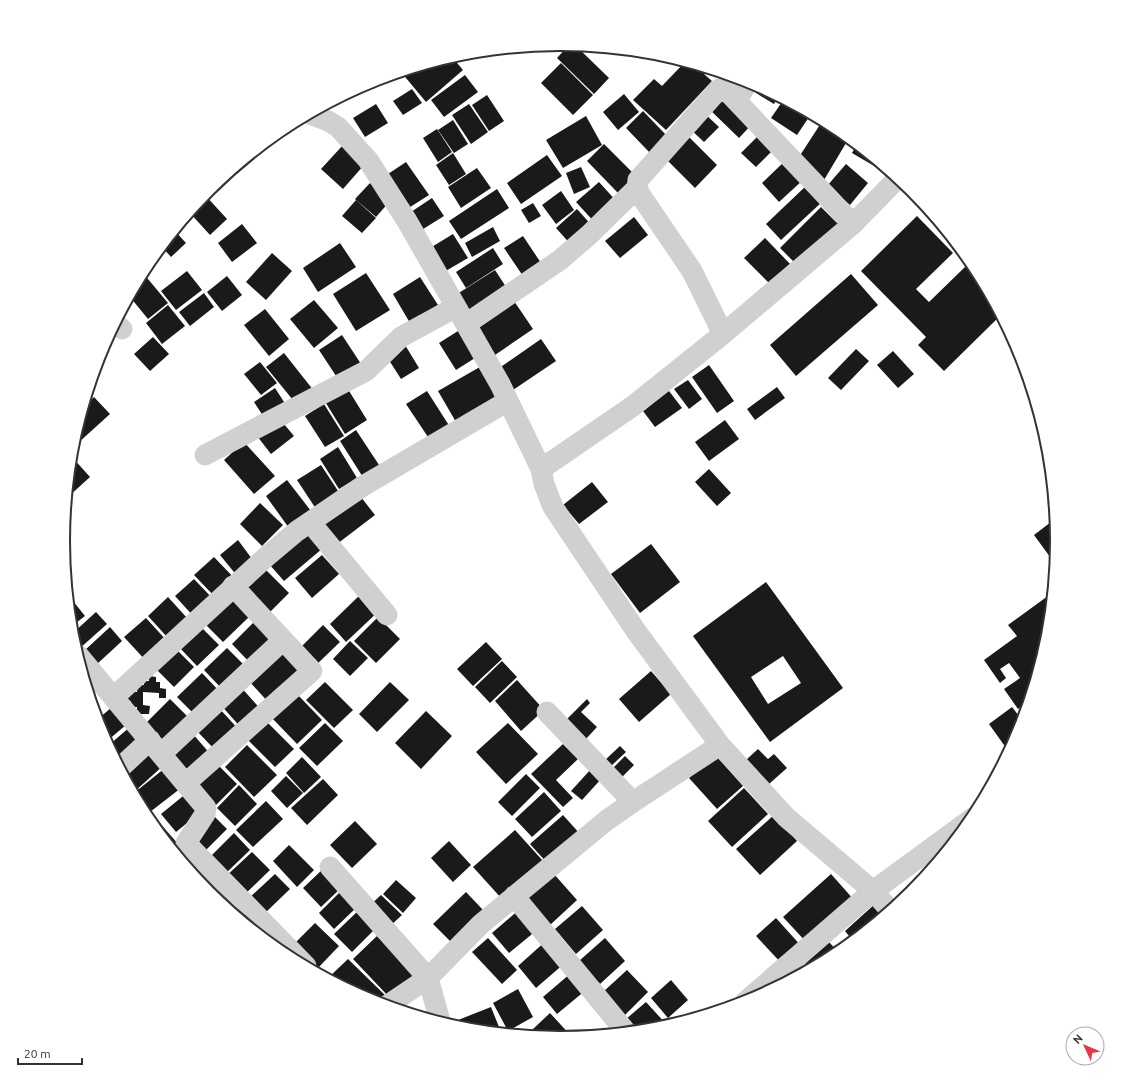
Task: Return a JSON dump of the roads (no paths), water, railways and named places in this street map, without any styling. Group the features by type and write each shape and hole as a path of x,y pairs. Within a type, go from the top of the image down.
{"street":[{"path":"737,101 745,87"},
{"path":"723,334 692,271 637,188 638,180 719,89 725,89 737,101 852,224"},
{"path":"317,117 338,127 368,160 407,221 508,401 541,468 544,484 553,508 636,631 720,745 786,817 873,891 887,906"},
{"path":"541,468 633,406 723,334 852,224 894,182"},
{"path":"205,456 366,371 401,337 461,316 560,260 589,235 637,188"},
{"path":"114,697 266,557 310,522 363,486 508,401"},
{"path":"310,522 387,615"},
{"path":"186,783 311,672 234,586"},
{"path":"125,766 156,747 283,640"},
{"path":"86,665 204,806 206,811 182,848 285,946"},
{"path":"547,712 633,802"},
{"path":"394,1002 428,978 481,924 514,896 633,802 720,745"},
{"path":"782,977 802,964 873,891 956,829"},
{"path":"330,867 428,978 438,1015"},
{"path":"514,896 622,1027"}]}
